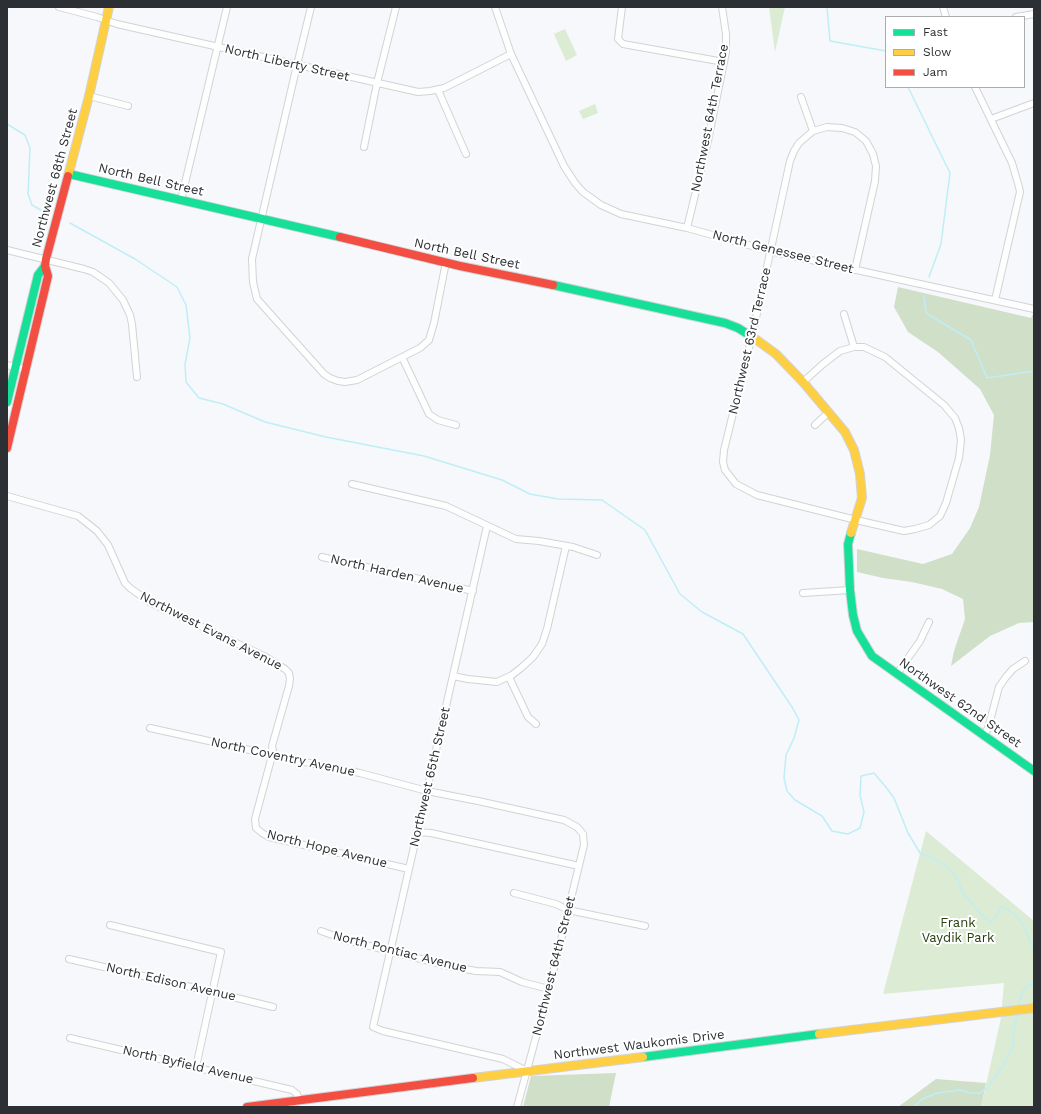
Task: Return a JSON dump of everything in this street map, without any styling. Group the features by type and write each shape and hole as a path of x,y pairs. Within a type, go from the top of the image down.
{"main road":[{"name":"Northwest 68th Street","path":"7,402 38,275 46,263 69,174 89,96 109,7"},
{"name":"North Bell Street","path":"69,174 262,218 460,266 581,290 725,323 752,336 776,354 803,382 845,432 854,450 858,462 862,498 848,544 850,590 853,615 857,630 872,656"},
{"name":"Northwest 68th Street","path":"7,448 48,276 46,263"},
{"name":"Northwest 62nd Street","path":"872,656 1034,771"},
{"name":"Northwest Waukomis Drive","path":"247,1107 1033,1008"}],"street":[{"name":"North Liberty Street","path":"59,7 117,24 418,92 444,88 511,54"},
{"path":"181,200 227,7"},
{"path":"311,7 254,250 252,282 257,299 324,374 338,381 345,382 357,380 420,348 429,340 434,323 446,262"},
{"path":"364,147 377,83 396,7"},
{"name":"North Genessee Street","path":"495,7 511,54 567,172 586,194 601,205 621,214 687,228 770,251 1034,309"},
{"path":"622,7 618,39 623,44 724,62"},
{"name":"Northwest 64th Terrace","path":"687,228 708,141 726,52 726,34 722,7"},
{"path":"1022,16 1034,14"},
{"path":"975,88 1016,172 1020,192 995,300"},
{"path":"438,90 466,154"},
{"name":"Northwest 68th Street","path":"89,96 128,106"},
{"path":"801,97 813,131 827,127 842,128 855,132 866,141 873,154 876,166 875,181 855,270"},
{"path":"991,120 1034,103"},
{"name":"Northwest 63rd Terrace","path":"813,131 799,143 792,155 752,336 724,450 724,470 736,484 757,495 904,531 929,525 940,516 946,504 958,458 961,440 959,428 955,418 944,404 885,357 864,348 854,347"},
{"path":"7,250 46,263 84,269 93,272 109,283 123,300 130,315 137,377"},
{"path":"803,382 840,351 854,347 844,314"},
{"path":"402,356 429,414 438,420 456,425"},
{"path":"7,365 26,370"},
{"path":"815,425 829,412"},
{"path":"352,484 442,505 457,510 516,539 566,546 597,555"},
{"name":"Northwest Evans Avenue","path":"7,496 78,516 97,531 108,545 125,582 130,588 151,603 264,656 285,669 289,673 289,686 272,746 273,752"},
{"name":"Northwest 65th Street","path":"487,526 373,1027 383,1031 503,1059 527,1071"},
{"path":"454,676 497,682 509,677 522,668 533,657 545,637 566,546"},
{"name":"North Harden Avenue","path":"322,557 473,591"},
{"path":"803,593 850,590"},
{"path":"897,674 920,641 929,622"},
{"path":"984,735 990,721 999,687 1013,669 1025,661"},
{"path":"509,677 528,717 536,724"},
{"name":"North Coventry Avenue","path":"150,728 268,754 273,752 279,756 360,773 427,792 478,801 564,820 577,827"},
{"name":"North Hope Avenue","path":"273,752 255,819 256,828 269,837 409,869"},
{"name":"Northwest 64th Street","path":"517,1107 549,989 584,845 584,834 577,827"},
{"path":"417,832 579,866"},
{"path":"514,893 564,907 568,910 644,926"},
{"path":"110,925 221,952 196,1067"},
{"name":"North Pontiac Avenue","path":"321,931 346,940 449,966 476,971 500,972 522,982 549,989"},
{"name":"North Edison Avenue","path":"69,959 273,1007"},
{"name":"North Byfield Avenue","path":"70,1038 292,1090 297,1094 299,1100"}],"green space":[{"path":"769,7 785,7 775,52"},
{"path":"565,29 577,55 566,61 554,34"},
{"path":"595,104 598,113 583,119 579,111"},
{"path":"898,287 1031,318 1034,312 1034,622 1019,623 990,636 951,666 954,651 965,619 963,599 942,589 857,572 857,549 923,564 952,554 970,528 979,507 990,455 994,415 980,389 938,352 908,332 894,307"},
{"name":"Frank Vaydik Park","path":"926,831 1034,921 1034,1107 981,1107 1001,1018 1004,983 883,994"},
{"path":"616,1073 609,1107 523,1107 531,1076"},
{"path":"936,1079 986,1083 981,1107 898,1107"}],"waterway":[{"path":"827,7 830,41 885,51"},
{"path":"908,88 950,173 941,244 929,277"},
{"path":"7,124 25,135 30,148 28,194 32,205 46,213"},
{"path":"70,223 135,259 177,287 186,305 190,338 185,364 186,382 199,398 223,404 265,422 326,437 424,456 502,480 530,494 558,499 602,500 645,530 680,594 702,612 743,634 792,707 799,720 794,738 786,755 784,778 787,791 795,800 822,816 832,831 848,834 860,828 864,812 860,795 861,776 874,773 894,798 908,833 920,853 935,859 953,872 964,894 979,912 990,922 997,916 1000,907 1006,908 1016,916 1024,926 1031,944 1034,947"},
{"path":"924,296 926,313 971,340 987,378 1034,371"},
{"path":"1019,1003 1023,991 1029,984 1034,985"},
{"path":"914,1107 922,1099 937,1093 960,1090 970,1093 980,1093 987,1088 1003,1066 1013,1046 1013,1033 1018,1012"}],"traffic: fast":[{"path":"69,174 340,237"},
{"path":"7,402 38,275 45,266"},
{"path":"553,285 725,323 738,328 754,338"},
{"path":"851,533 848,544 850,590 853,615 857,631 872,656 1034,771"},
{"path":"643,1057 819,1034"}],"traffic: slow":[{"path":"68,176 89,96 109,7"},
{"path":"754,338 776,354 803,382 845,432 854,450 860,474 862,498 851,533"},
{"path":"819,1034 1034,1008"},
{"path":"473,1078 643,1057"}],"traffic: jam":[{"path":"7,448 48,276 45,266 46,259 68,176"},
{"path":"340,237 460,266 553,285"},
{"path":"247,1107 473,1078"}]}
